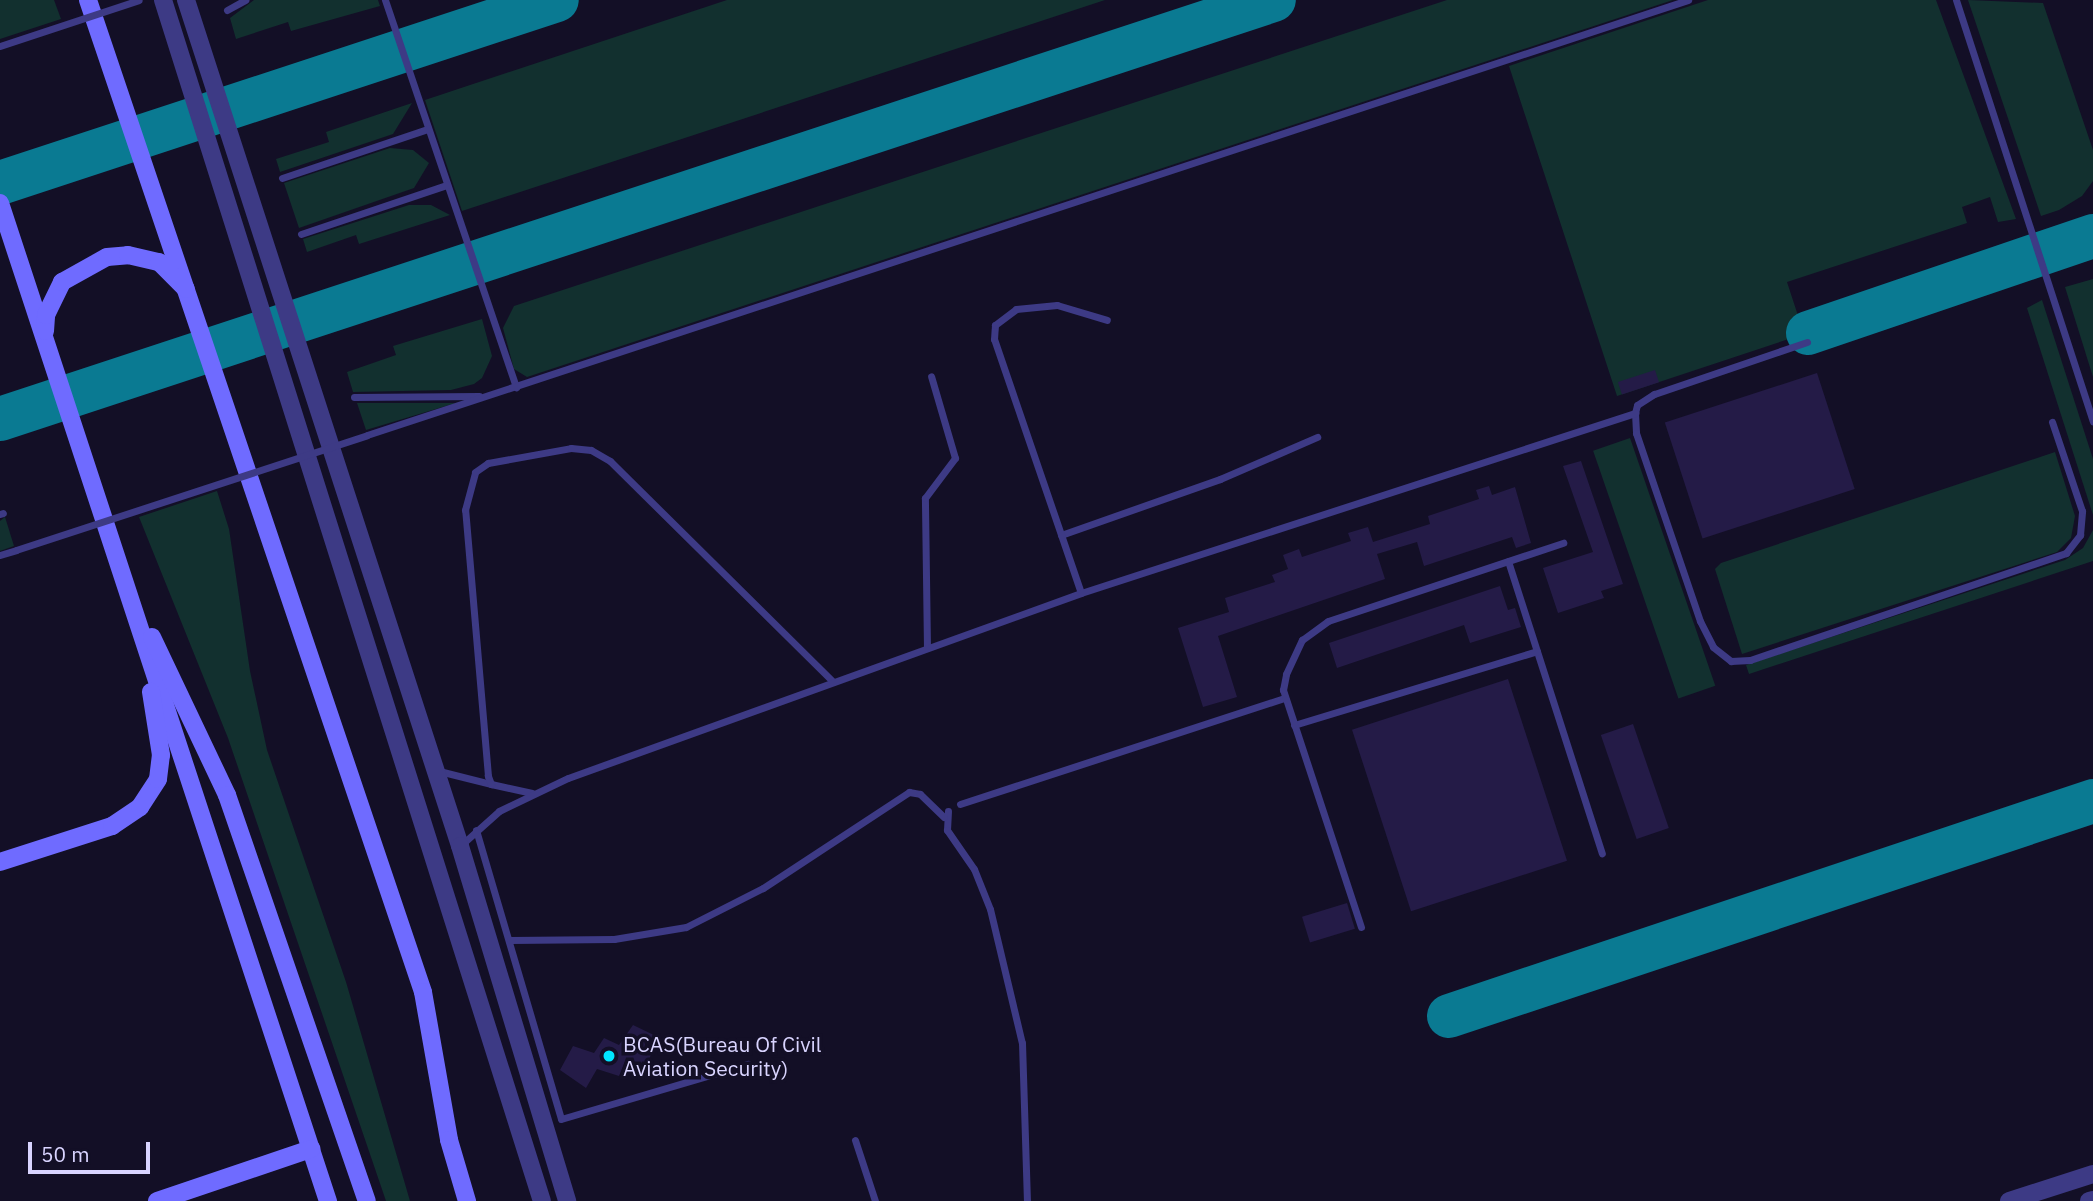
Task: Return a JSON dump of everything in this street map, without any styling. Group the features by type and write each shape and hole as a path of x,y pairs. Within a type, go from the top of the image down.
{"main road":[{"path":"88,0 192,296 423,992 449,1140 467,1201"},
{"path":"0,203 328,1201"},
{"path":"45,338 46,315 62,282 107,257 128,255 159,262 192,296"},
{"path":"0,862 112,826 140,807 151,794 161,755 158,727 130,597"},
{"path":"130,597 227,795 367,1201"},
{"path":"157,1201 311,1150"}],"street":[{"path":"163,0 542,1201"},
{"path":"186,0 460,846 567,1201"},
{"path":"2009,1201 2093,1174"}],"lane":[{"path":"0,46 139,0"},
{"path":"227,10 245,0"},
{"path":"385,0 516,387"},
{"path":"0,555 1688,0"},
{"path":"1956,0 2093,421"},
{"path":"282,178 428,129"},
{"path":"301,234 447,185"},
{"path":"1081,593 994,339 995,325 1016,309 1057,305 1107,320"},
{"path":"1807,342 1654,394 1637,405 1636,433 1700,621 1722,656 1740,661 2066,553 2080,535 2082,511 2052,422"},
{"path":"927,648 925,498 955,458 931,376"},
{"path":"354,397 486,396"},
{"path":"460,846 476,830 532,793 833,682 1081,593 1635,413"},
{"path":"1061,535 1220,479 1317,437"},
{"path":"491,785 465,510 475,472 505,457 571,448 591,450 610,461 833,682"},
{"path":"1361,927 1285,698 1286,674 1302,640 1317,626 1563,543"},
{"path":"1508,561 1602,853"},
{"path":"1294,725 1537,652"},
{"path":"960,804 1285,698"},
{"path":"435,769 532,793"},
{"path":"510,940 614,939 686,927 763,888 909,792 920,794 946,814 990,909 1022,1043 1027,1201"},
{"path":"476,830 561,1119 748,1065"},
{"path":"855,1140 875,1201"}],"green space":[{"path":"0,0 54,0 61,19 0,39"},
{"path":"254,0 378,0 380,6 291,31 288,22 236,39 230,18"},
{"path":"727,0 1105,0 462,211 425,100"},
{"path":"1447,0 1673,0 527,377 514,369 503,328 514,306"},
{"path":"1708,0 1936,0 2016,219 1998,222 1990,197 1962,207 1967,223 1787,282 1804,334 1617,396 1509,66"},
{"path":"1968,0 2043,3 2093,150 2093,181 2082,196 2059,210 2041,216"},
{"path":"412,103 393,134 280,172 276,159 329,142 326,132"},
{"path":"390,148 413,150 429,163 414,188 299,228 284,183"},
{"path":"409,205 431,205 450,215 359,244 356,235 307,252 303,239"},
{"path":"2093,279 2093,377 2065,287"},
{"path":"2042,300 2093,459 2093,515 2027,308"},
{"path":"482,319 492,356 482,378 474,384 451,390 353,392 347,372 396,355 393,346"},
{"path":"357,403 456,403 366,430"},
{"path":"1630,438 1715,686 1678,698 1593,451"},
{"path":"2055,452 2075,516 2071,538 2057,552 1742,654 1715,569 1721,563"},
{"path":"217,491 229,529 250,671 267,750 346,982 410,1201 386,1201 228,738 139,517"},
{"path":"5,517 14,546 0,551 0,521"},
{"path":"2093,530 2093,561 1749,674 1746,665 2065,560 2083,548"}],"building":[{"path":"1655,370 1659,382 1622,394 1618,382"},
{"path":"1817,373 1855,489 1703,538 1665,422"},
{"path":"1581,461 1623,584 1601,591 1604,598 1558,613 1543,568 1593,552 1563,466"},
{"path":"1489,486 1492,495 1515,487 1531,543 1516,548 1512,537 1424,566 1417,542 1377,554 1385,579 1218,636 1237,697 1203,707 1178,628 1229,612 1225,598 1275,582 1272,575 1288,569 1283,555 1299,549 1302,557 1351,541 1348,533 1368,527 1373,542 1430,524 1428,516 1479,499 1476,490"},
{"path":"1500,586 1508,610 1515,608 1521,627 1470,643 1464,625 1337,668 1329,643"},
{"path":"1508,679 1567,861 1411,911 1352,730"},
{"path":"1633,724 1669,828 1637,839 1601,735"},
{"path":"1347,903 1355,929 1310,943 1302,917"},
{"name":"BCAS(Bureau Of Civil Aviation Security)","path":"633,1025 658,1037 646,1067 626,1059 619,1076 597,1069 586,1088 560,1070 573,1046 594,1053 604,1038 619,1045"}],"taxiway":[{"path":"0,183 557,0"},
{"path":"0,419 1274,0"},
{"path":"1808,333 2093,236"},
{"path":"1449,1016 2093,801"}],"place":[{"name":"BCAS(Bureau Of Civil Aviation Security)","path":"609,1056"}]}
